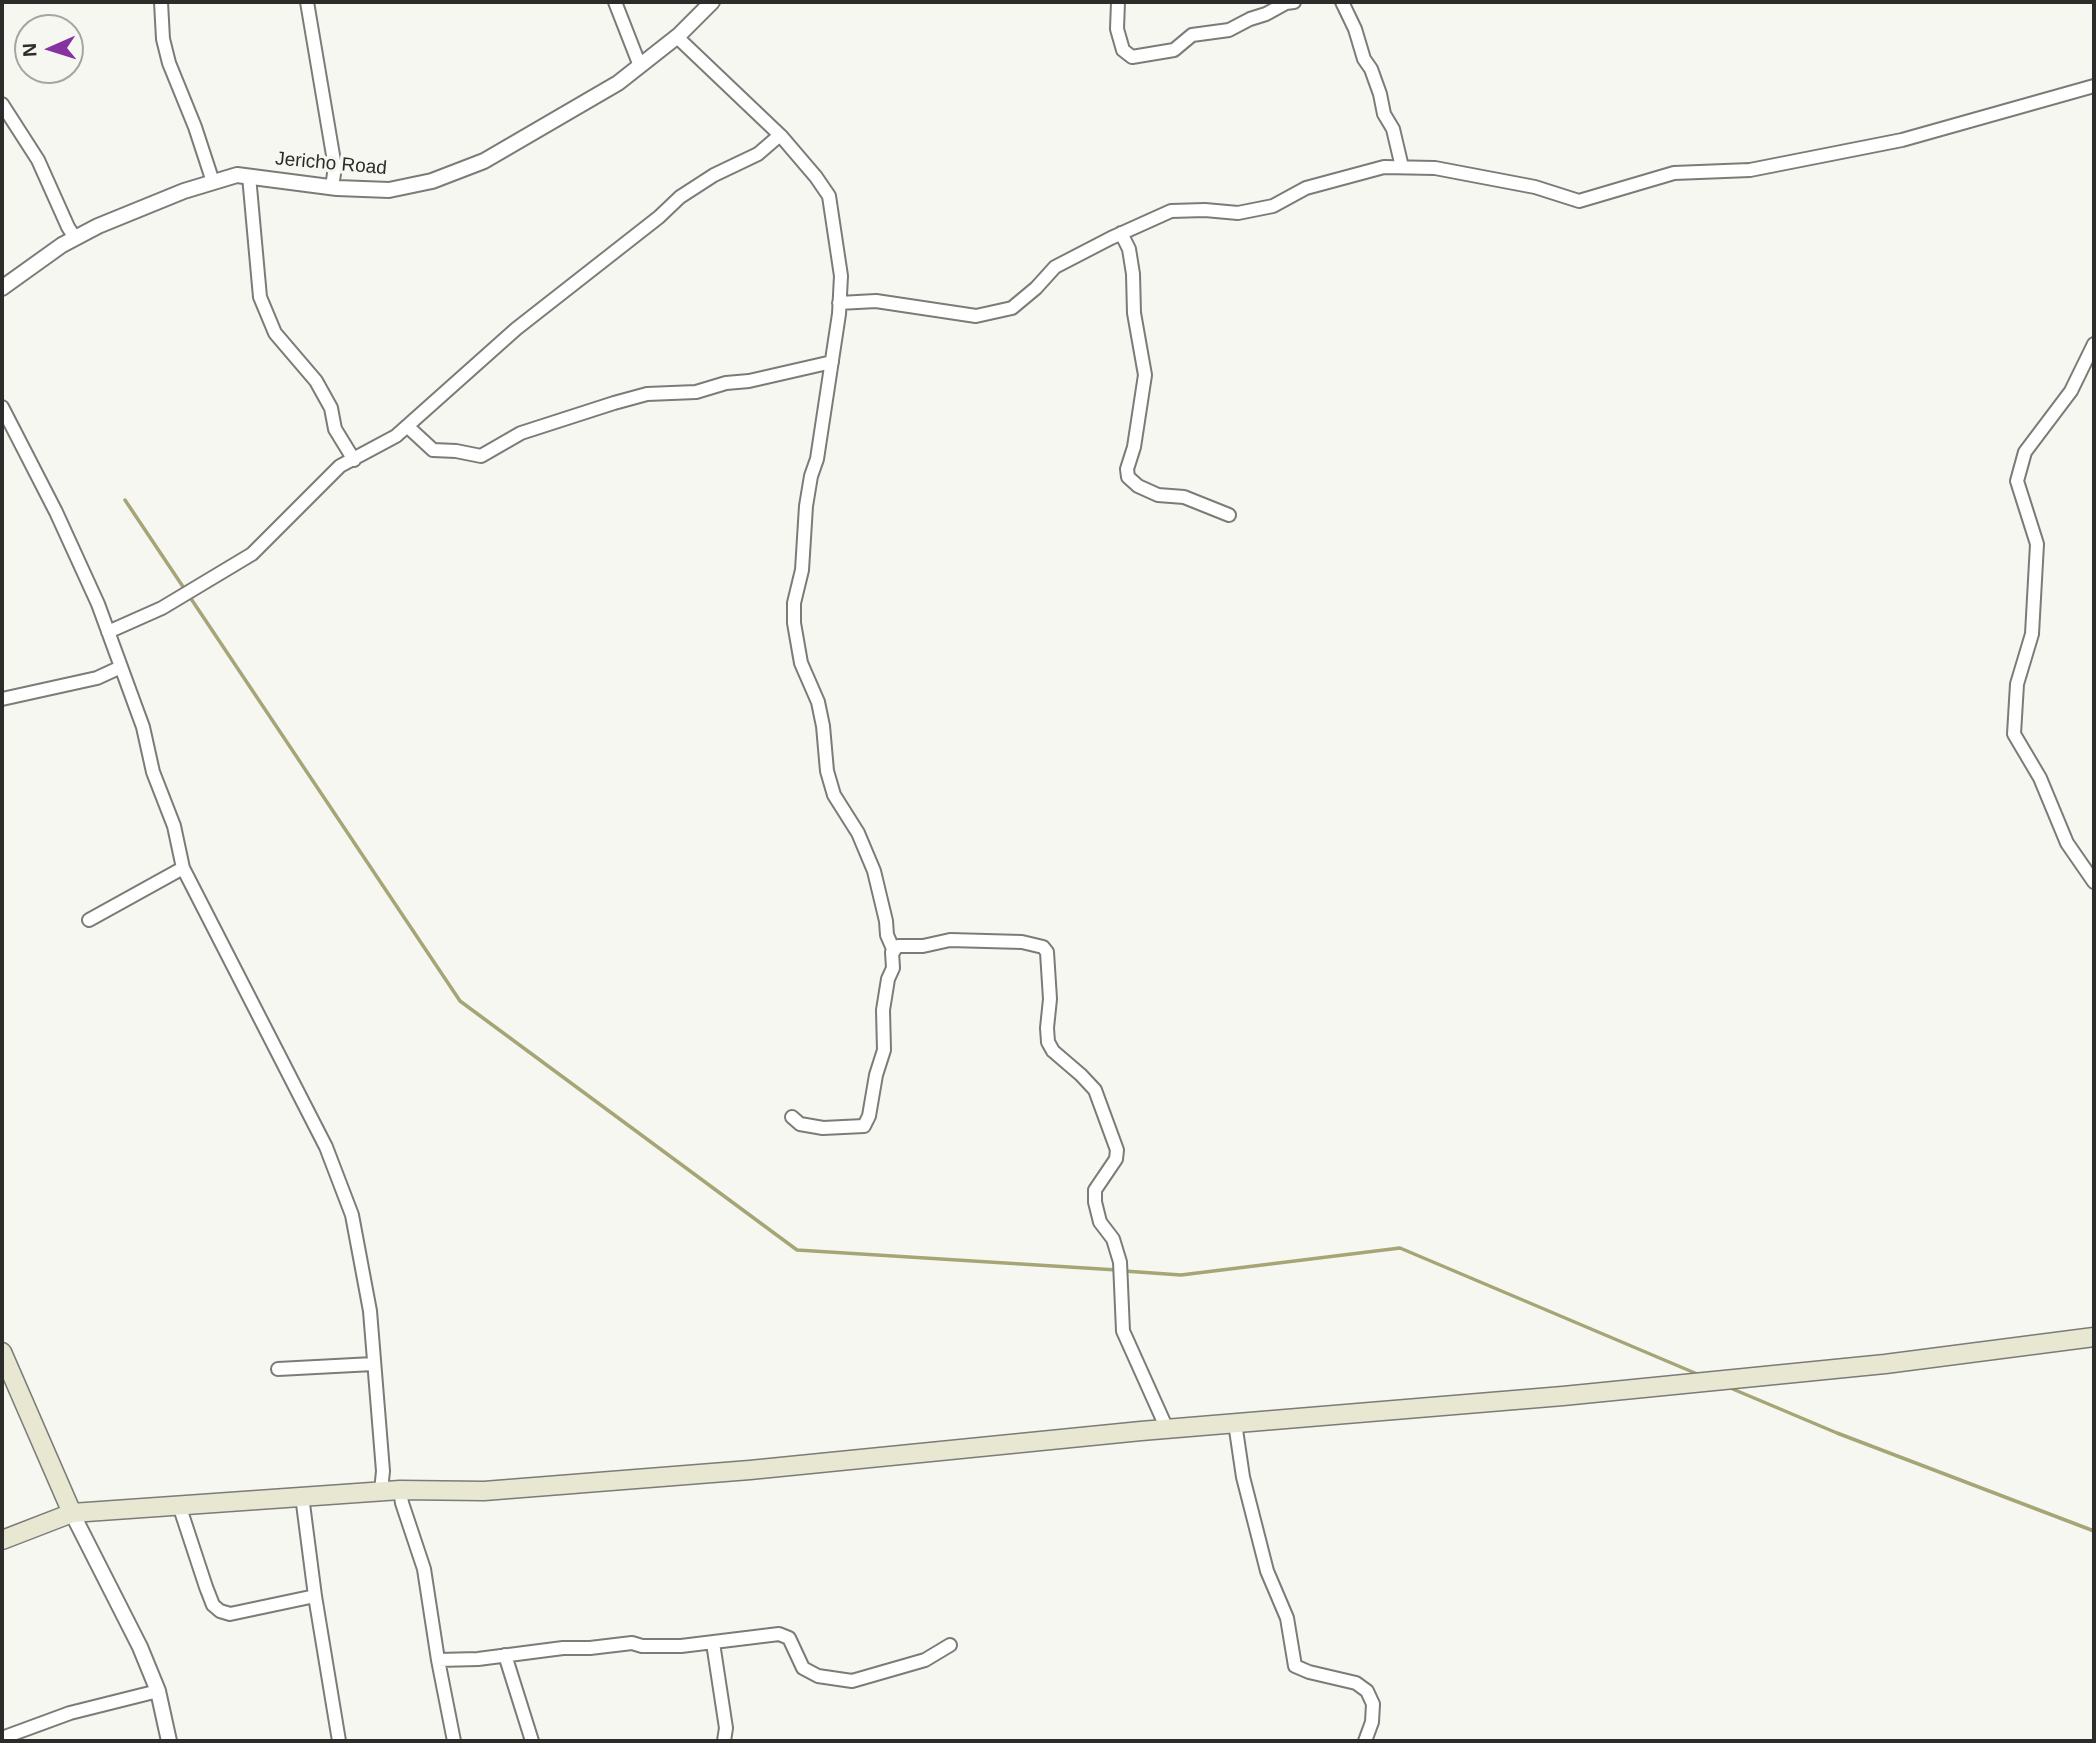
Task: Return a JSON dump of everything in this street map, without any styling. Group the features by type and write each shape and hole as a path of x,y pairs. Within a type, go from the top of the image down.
{"main road":[{"path":"2,1540 72,1513 381,1491 484,1491 763,1469 1167,1429 1549,1397 1871,1366 2094,1337"},
{"path":"2,1352 72,1513"}],"street":[{"path":"161,2 163,39 169,63 195,127 213,182"},
{"path":"307,2 335,167 332,187"},
{"path":"615,2 640,66"},
{"name":"Jericho Road","path":"2,288 75,238 184,191 237,175 332,187 389,190 432,181 484,161 618,83 677,37 712,2"},
{"path":"1118,2 1117,29 1123,50 1132,57 1174,50 1192,35 1229,30 1286,3 1294,2"},
{"path":"1342,2 1376,82 1384,114 1393,129 1402,167"},
{"path":"677,37 780,135 816,177 829,196 841,275 832,362 817,459 806,506 802,570 794,603 794,623 801,663 818,702 827,771 834,795 858,833 874,871 887,935 894,951 893,968 888,979 883,1010 884,1050 864,1126 823,1128 800,1124 792,1116"},
{"path":"839,303 876,301 976,316 1012,308 1055,267 1171,211 1238,213 1273,206 1307,188 1384,167 1435,168 1535,187 1579,201 1674,173 1750,170 1902,140 2094,86"},
{"path":"2,104 38,160 75,238"},
{"path":"108,632 162,608 253,554 340,466 396,436 516,329 659,217 680,197 714,175 758,154 780,135"},
{"path":"249,176 260,297 275,333 316,381 331,408 335,429 354,460"},
{"path":"1121,233 1129,249 1134,313 1145,375 1134,447 1127,469 1128,477 1138,486 1158,495 1184,498 1229,516"},
{"path":"2094,344 2071,391 2025,452 2017,481 2037,544 2032,634 2017,684 2014,734 2040,778 2067,843 2094,882"},
{"path":"407,426 433,450 481,456 521,433 647,394 696,392 726,383 749,381 832,362"},
{"path":"2,407 56,512 108,632 143,727 153,772 174,826 183,867 326,1147 352,1215 370,1311 383,1471 381,1491"},
{"path":"2,699 97,677 121,667"},
{"path":"89,920 183,867"},
{"path":"894,951 898,946 923,946 950,940 1022,942 1043,947 1047,952 1050,999 1048,1042 1053,1051 1082,1075 1095,1090 1112,1135 1116,1159 1095,1190 1095,1202 1100,1223 1113,1238 1121,1262 1123,1331 1167,1429"},
{"path":"278,1370 373,1364"},
{"path":"1235,1423 1244,1477 1267,1571 1287,1618 1295,1666 1356,1683 1367,1691 1373,1704 1372,1721 1365,1741"},
{"path":"400,1490 424,1569 454,1741"},
{"path":"302,1496 339,1741"},
{"path":"179,1505 206,1587 213,1605 220,1611 230,1614 315,1596"},
{"path":"72,1513 140,1647 159,1691 169,1741"},
{"path":"438,1660 632,1643 642,1646 681,1646 779,1634 789,1638 803,1668 818,1676 852,1681 925,1660 950,1645"},
{"path":"713,1643 726,1728 724,1741"},
{"path":"505,1656 532,1741"},
{"path":"2,1738 70,1713 159,1691"}],"waterway":[{"path":"125,500 460,1001 797,1250 1117,1270"},
{"path":"1124,1271 1181,1275 1400,1248 1702,1376"},
{"path":"1728,1387 1837,1433 2094,1531"}]}
